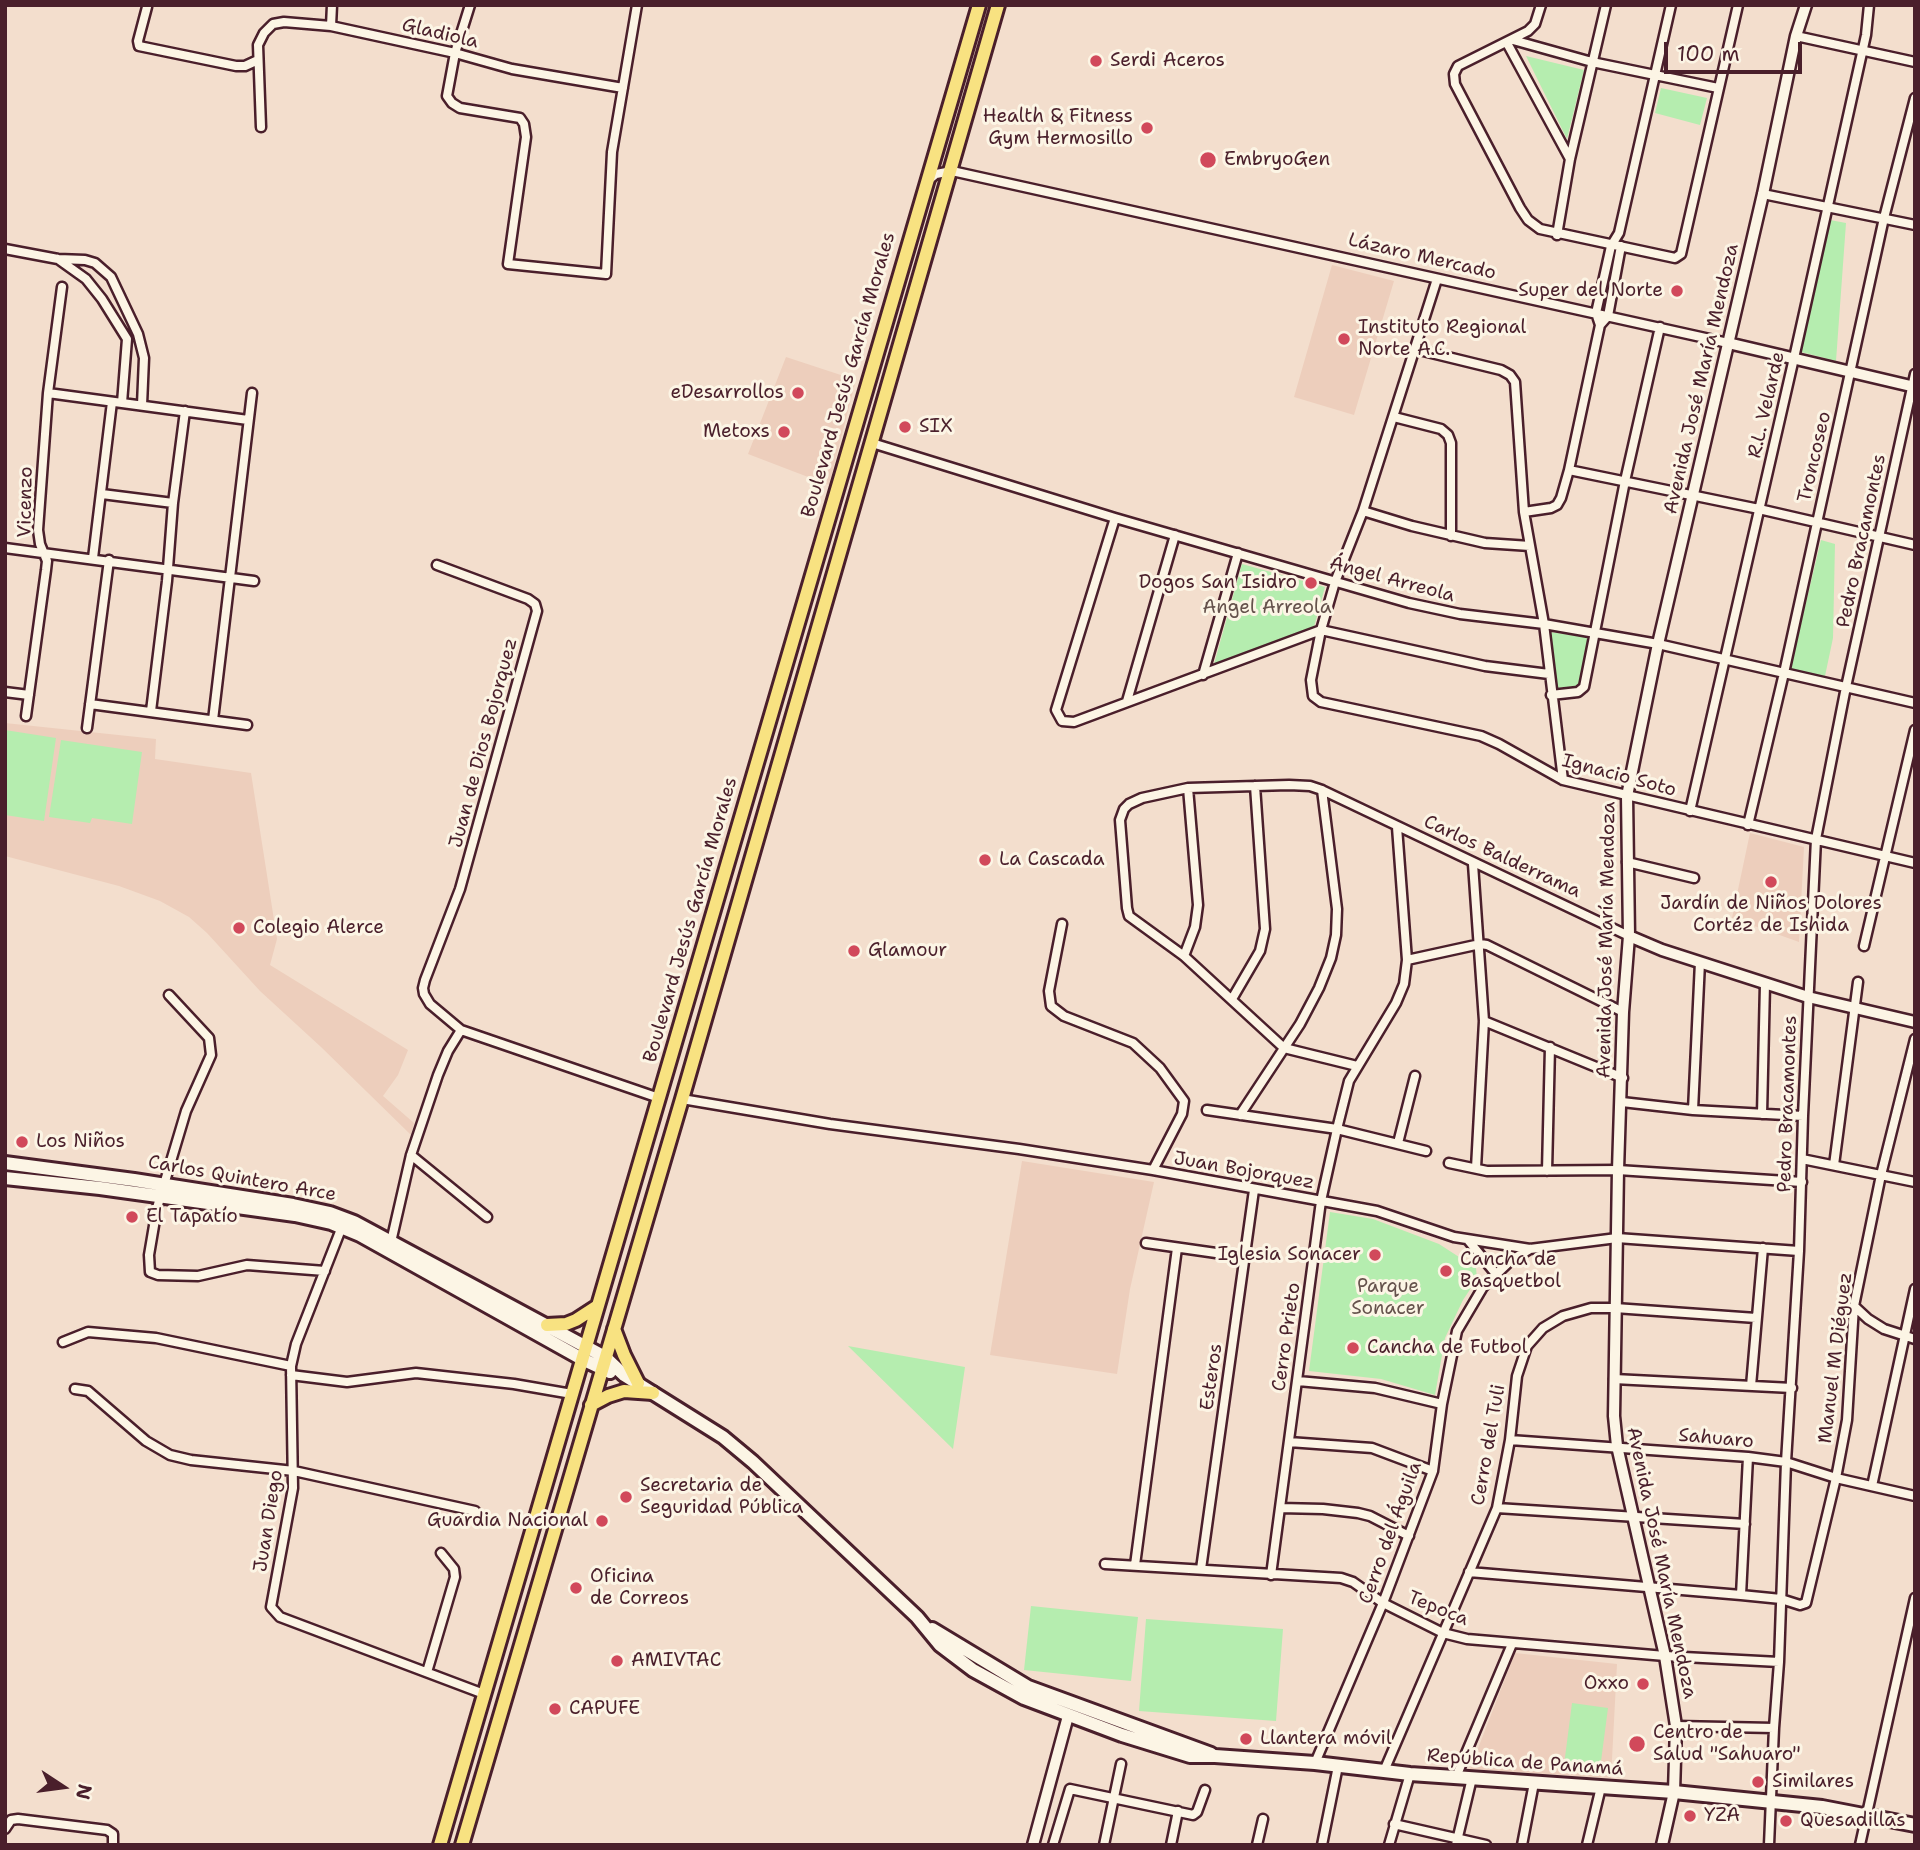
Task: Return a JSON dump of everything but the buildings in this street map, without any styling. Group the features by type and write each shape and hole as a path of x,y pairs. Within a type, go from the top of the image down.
{"main road":[{"name":"Boulevard Jesús García Morales","path":"440,1845 979,5"},
{"path":"462,1845 682,1099 998,5"},
{"path":"830,508 851,516"},
{"name":"Carlos Quintero Arce","path":"5,1163 344,1223 391,1241 582,1359 603,1363"},
{"name":"Carlos Quintero Arce","path":"5,1178 162,1191"},
{"name":"Carlos Quintero Arce","path":"344,1223 474,1292 586,1346 603,1363"},
{"path":"547,1325 566,1324 596,1307"},
{"path":"614,1328 638,1383"},
{"name":"República de Panamá","path":"603,1363 707,1426 740,1451 923,1623 940,1645 973,1671 1003,1688 1068,1716 1190,1756 1315,1763 1409,1774 1674,1792 1867,1814 1915,1825"},
{"path":"591,1405 624,1391 653,1394"},
{"name":"República de Panamá","path":"923,1623 1028,1687 1215,1756"},
{"path":"969,1653 976,1662 999,1678 1064,1708 1068,1716 1077,1713 1170,1746 1195,1748"}],"street":[{"path":"331,5 331,26"},
{"path":"470,5 455,53 447,96 460,108 520,118 526,137 508,264 606,274 612,152 636,5"},
{"path":"1541,5 1535,24 1510,42 1458,66 1454,74 1454,84 1528,220 1540,229 1557,234 1675,258 1681,254 1738,5"},
{"path":"1557,234 1570,159 1606,5"},
{"path":"1600,325 1596,313 1611,246 1619,233 1671,5"},
{"name":"Avenida José María Mendoza","path":"1662,1845 1674,1792 1676,1726 1665,1656 1617,1446 1614,1416 1618,1170 1623,1012 1629,936 1627,796 1658,644 1763,194 1796,36 1807,5"},
{"name":"R.L. Velarde","path":"1690,811 1863,51 1869,5"},
{"path":"147,7 139,46 236,66 245,66 258,60"},
{"name":"Gladiola","path":"261,127 258,46 264,33 273,24 285,22 331,26 455,53 522,71 623,88"},
{"path":"1796,36 1915,62"},
{"path":"1510,42 1718,88"},
{"path":"1510,42 1570,159"},
{"name":"Troncoseo","path":"1748,825 1852,371 1884,218 1915,98"},
{"path":"926,185 936,174 952,171"},
{"name":"Lázaro Mercado","path":"952,171 1660,327 1913,387"},
{"path":"1763,194 1915,225"},
{"path":"1524,512 1557,505 1569,470 1600,325 1608,316 1622,248 1619,233"},
{"path":"5,249 58,259 85,260 103,269 111,277 138,334 144,358 142,405"},
{"path":"58,259 86,279 103,299 127,339 122,403"},
{"path":"1321,630 1335,582 1363,511 1437,279"},
{"name":"Vicenzo","path":"26,716 46,570 38,530 48,393 62,287"},
{"path":"1551,695 1582,691 1660,327"},
{"path":"127,339 138,334"},
{"path":"1415,349 1501,370 1515,382 1524,512 1544,624 1563,780"},
{"name":"Pedro Bracamontes","path":"1769,1845 1786,1462 1799,1251 1802,1116 1816,839 1846,687 1915,374"},
{"path":"48,393 248,420"},
{"path":"213,720 252,393"},
{"path":"93,558 112,402"},
{"path":"150,711 185,411"},
{"path":"1394,417 1441,429 1448,435 1451,443 1451,536"},
{"name":"Ángel Arreola","path":"872,443 1115,518 1409,603 1460,614 1544,624 1658,644 1915,704"},
{"path":"1569,470 1759,509 1915,545"},
{"path":"102,494 173,503"},
{"path":"1363,511 1451,536 1485,543 1530,546"},
{"path":"1115,518 1056,710 1062,721 1074,722 1321,630 1485,666 1549,674"},
{"path":"1127,701 1175,535"},
{"path":"5,548 254,581"},
{"path":"1203,674 1238,553"},
{"path":"87,728 109,560"},
{"name":"Juan de Dios Bojorquez","path":"437,565 528,598 537,611 460,889 423,988 430,1004 461,1030"},
{"name":"Ignacio Soto","path":"1321,630 1311,680 1313,696 1321,702 1481,736 1563,780 1915,863"},
{"path":"5,692 29,695"},
{"path":"90,704 247,725"},
{"path":"1864,946 1915,730"},
{"path":"1232,999 1260,951 1265,929 1255,786"},
{"name":"Carlos Balderrama","path":"1184,956 1129,916 1120,820 1124,809 1142,798 1188,788 1310,786 1629,936 1808,997 1915,1022"},
{"path":"1188,788 1198,905 1195,927 1184,956 1284,1048 1357,1066"},
{"path":"1240,1115 1319,988 1336,935 1337,909 1322,790"},
{"name":"Cerro Prieto","path":"1270,1575 1321,1201 1337,1129 1349,1081 1396,1003 1404,984 1407,960 1397,827"},
{"path":"1627,862 1694,878"},
{"path":"1473,864 1484,1021 1476,1168"},
{"path":"1062,924 1049,992 1051,1006 1064,1016 1133,1043 1160,1068 1184,1101 1182,1114 1153,1170"},
{"path":"1407,960 1480,944 1486,945 1623,1012"},
{"path":"1693,1110 1700,962"},
{"path":"1834,1165 1858,982"},
{"path":"1762,1114 1765,984"},
{"path":"169,995 209,1038 211,1055 186,1111 162,1191 149,1267 153,1274 198,1276 247,1265 325,1271"},
{"path":"1484,1021 1623,1078"},
{"path":"391,1241 411,1156 438,1075 461,1030 659,1098"},
{"name":"Manuel M Diéguez","path":"1781,1600 1800,1605 1808,1599 1847,1420 1854,1306 1881,1175 1915,1039"},
{"path":"1548,1171 1550,1046"},
{"path":"1398,1143 1415,1076"},
{"name":"Juan Bojorquez","path":"682,1099 830,1124 1153,1170 1396,1216 1468,1240 1530,1249 1617,1238 1799,1251"},
{"path":"1622,1102 1693,1110 1802,1116"},
{"path":"1207,1110 1337,1129 1426,1151"},
{"path":"411,1156 486,1217"},
{"path":"1802,1158 1915,1182"},
{"path":"1449,1163 1492,1171 1618,1170 1802,1182"},
{"name":"Esteros","path":"1201,1569 1254,1190"},
{"name":"Juan Diego","path":"344,1223 296,1344 291,1371 294,1471 286,1529 272,1594 273,1611 280,1617 484,1693"},
{"path":"1468,1240 1496,1274"},
{"path":"1146,1243 1244,1256"},
{"path":"1135,1565 1177,1248"},
{"path":"1751,1385 1763,1248"},
{"name":"Cerro del Águila","path":"1315,1763 1383,1603 1433,1471 1442,1404 1457,1331 1483,1287 1510,1261 1530,1249"},
{"path":"1872,1486 1915,1289"},
{"path":"1854,1306 1884,1329 1915,1339"},
{"name":"Cerro del Tuli","path":"1384,1771 1497,1508 1510,1440 1517,1376 1527,1346 1543,1328 1563,1316 1591,1308 1756,1318"},
{"path":"63,1342 88,1332 156,1338 347,1382 416,1373 514,1384 572,1394"},
{"path":"1614,1379 1792,1388"},
{"path":"1298,1381 1375,1388 1442,1404"},
{"path":"75,1389 92,1394 146,1441 170,1455 191,1460 294,1471 475,1511"},
{"name":"Sahuaro","path":"1510,1440 1617,1446 1786,1462 1836,1478 1915,1496"},
{"path":"1289,1442 1372,1448 1433,1471"},
{"path":"1741,1595 1748,1457"},
{"path":"1280,1508 1358,1513 1409,1536"},
{"path":"1497,1508 1745,1524"},
{"path":"427,1672 455,1577 454,1569 441,1553"},
{"name":"Tepoca","path":"1105,1564 1348,1580 1383,1603 1443,1633 1467,1639 1665,1656 1779,1662"},
{"path":"1469,1572 1649,1586 1781,1600"},
{"path":"1860,1845 1915,1598"},
{"path":"1456,1777 1512,1644"},
{"path":"1904,1651 1915,1654"},
{"path":"1033,1845 1068,1716"},
{"path":"1676,1726 1774,1728"},
{"path":"1104,1845 1121,1764"},
{"path":"1322,1845 1338,1766"},
{"path":"1390,1845 1409,1774"},
{"path":"1456,1841 1472,1778"},
{"path":"1522,1845 1534,1783"},
{"path":"1587,1845 1601,1787"},
{"path":"1053,1845 1067,1791 1073,1788 1196,1814 1205,1790"},
{"path":"1171,1845 1178,1811"},
{"path":"5,1829 11,1819 18,1819 107,1830 113,1834 113,1845"},
{"path":"1257,1845 1263,1819"},
{"path":"1394,1824 1456,1841 1486,1845"}],"shaded area":[{"name":"Instituto Regional Norte A.C.","path":"1332,265 1394,281 1354,415 1294,397"},
{"path":"786,357 856,380 829,485 748,454"},
{"name":"Colegio Alerce","path":"5,723 156,739 155,759 251,773 277,939 270,965 408,1050 398,1075 383,1096 414,1123 411,1135 260,991 189,917 160,901 119,886 5,856"},
{"name":"Jardín de Niños Dolores Cortéz de Ishida","path":"1750,833 1804,847 1799,942 1732,918"},
{"path":"1022,1161 1154,1182 1130,1289 1117,1374 990,1355"},
{"path":"1515,1653 1617,1664 1611,1778 1470,1769"}],"green space":[{"path":"1526,56 1584,70 1567,139"},
{"path":"1661,88 1707,98 1700,125 1655,113"},
{"path":"1830,220 1846,223 1836,361 1801,352"},
{"path":"1821,540 1835,544 1833,638 1825,676 1790,669"},
{"name":"Angel Arreola","path":"1242,564 1325,587 1314,627 1214,664"},
{"path":"1550,632 1591,638 1582,687 1556,688"},
{"path":"5,730 56,738 44,821 5,815"},
{"path":"61,740 142,752 132,824 92,818 90,823 49,817"},
{"name":"Parque Sonacer","path":"1330,1212 1373,1219 1439,1244 1476,1268 1477,1279 1463,1300 1445,1338 1435,1395 1381,1379 1309,1371"},
{"path":"848,1346 965,1367 953,1449"},
{"path":"1031,1606 1138,1617 1131,1681 1024,1670"},
{"path":"1146,1619 1283,1629 1276,1721 1139,1711"},
{"path":"1572,1703 1608,1708 1600,1769 1564,1765"}],"place":[{"name":"Serdi Aceros","path":"1096,61"},
{"name":"Health & Fitness Gym Hermosillo","path":"1147,128"},
{"name":"EmbryoGen","path":"1208,160"},
{"name":"Super del Norte","path":"1677,291"},
{"name":"Instituto Regional Norte A.C.","path":"1344,339"},
{"name":"eDesarrollos","path":"798,393"},
{"name":"SIX","path":"905,427"},
{"name":"Metoxs","path":"784,432"},
{"name":"Dogos San Isidro","path":"1311,583"},
{"name":"La Cascada","path":"985,860"},
{"name":"Jardín de Niños Dolores Cortéz de Ishida","path":"1771,882"},
{"name":"Colegio Alerce","path":"239,928"},
{"name":"Glamour","path":"854,951"},
{"name":"Los Niños","path":"22,1142"},
{"name":"El Tapatío","path":"132,1217"},
{"name":"Iglesia Sonacer","path":"1375,1255"},
{"name":"Cancha de Basquetbol","path":"1446,1271"},
{"name":"Cancha de Futbol","path":"1353,1348"},
{"name":"Secretaria de Seguridad Pública","path":"626,1497"},
{"name":"Guardia Nacional","path":"602,1521"},
{"name":"Oficina de Correos","path":"576,1588"},
{"name":"AMIVTAC","path":"617,1661"},
{"name":"Oxxo","path":"1643,1684"},
{"name":"CAPUFE","path":"555,1709"},
{"name":"Llantera móvil","path":"1246,1739"},
{"name":"Centro de Salud \"Sahuaro\"","path":"1637,1744"},
{"name":"Similares","path":"1758,1782"},
{"name":"YZA","path":"1690,1816"},
{"name":"Quesadillas","path":"1786,1821"}]}
